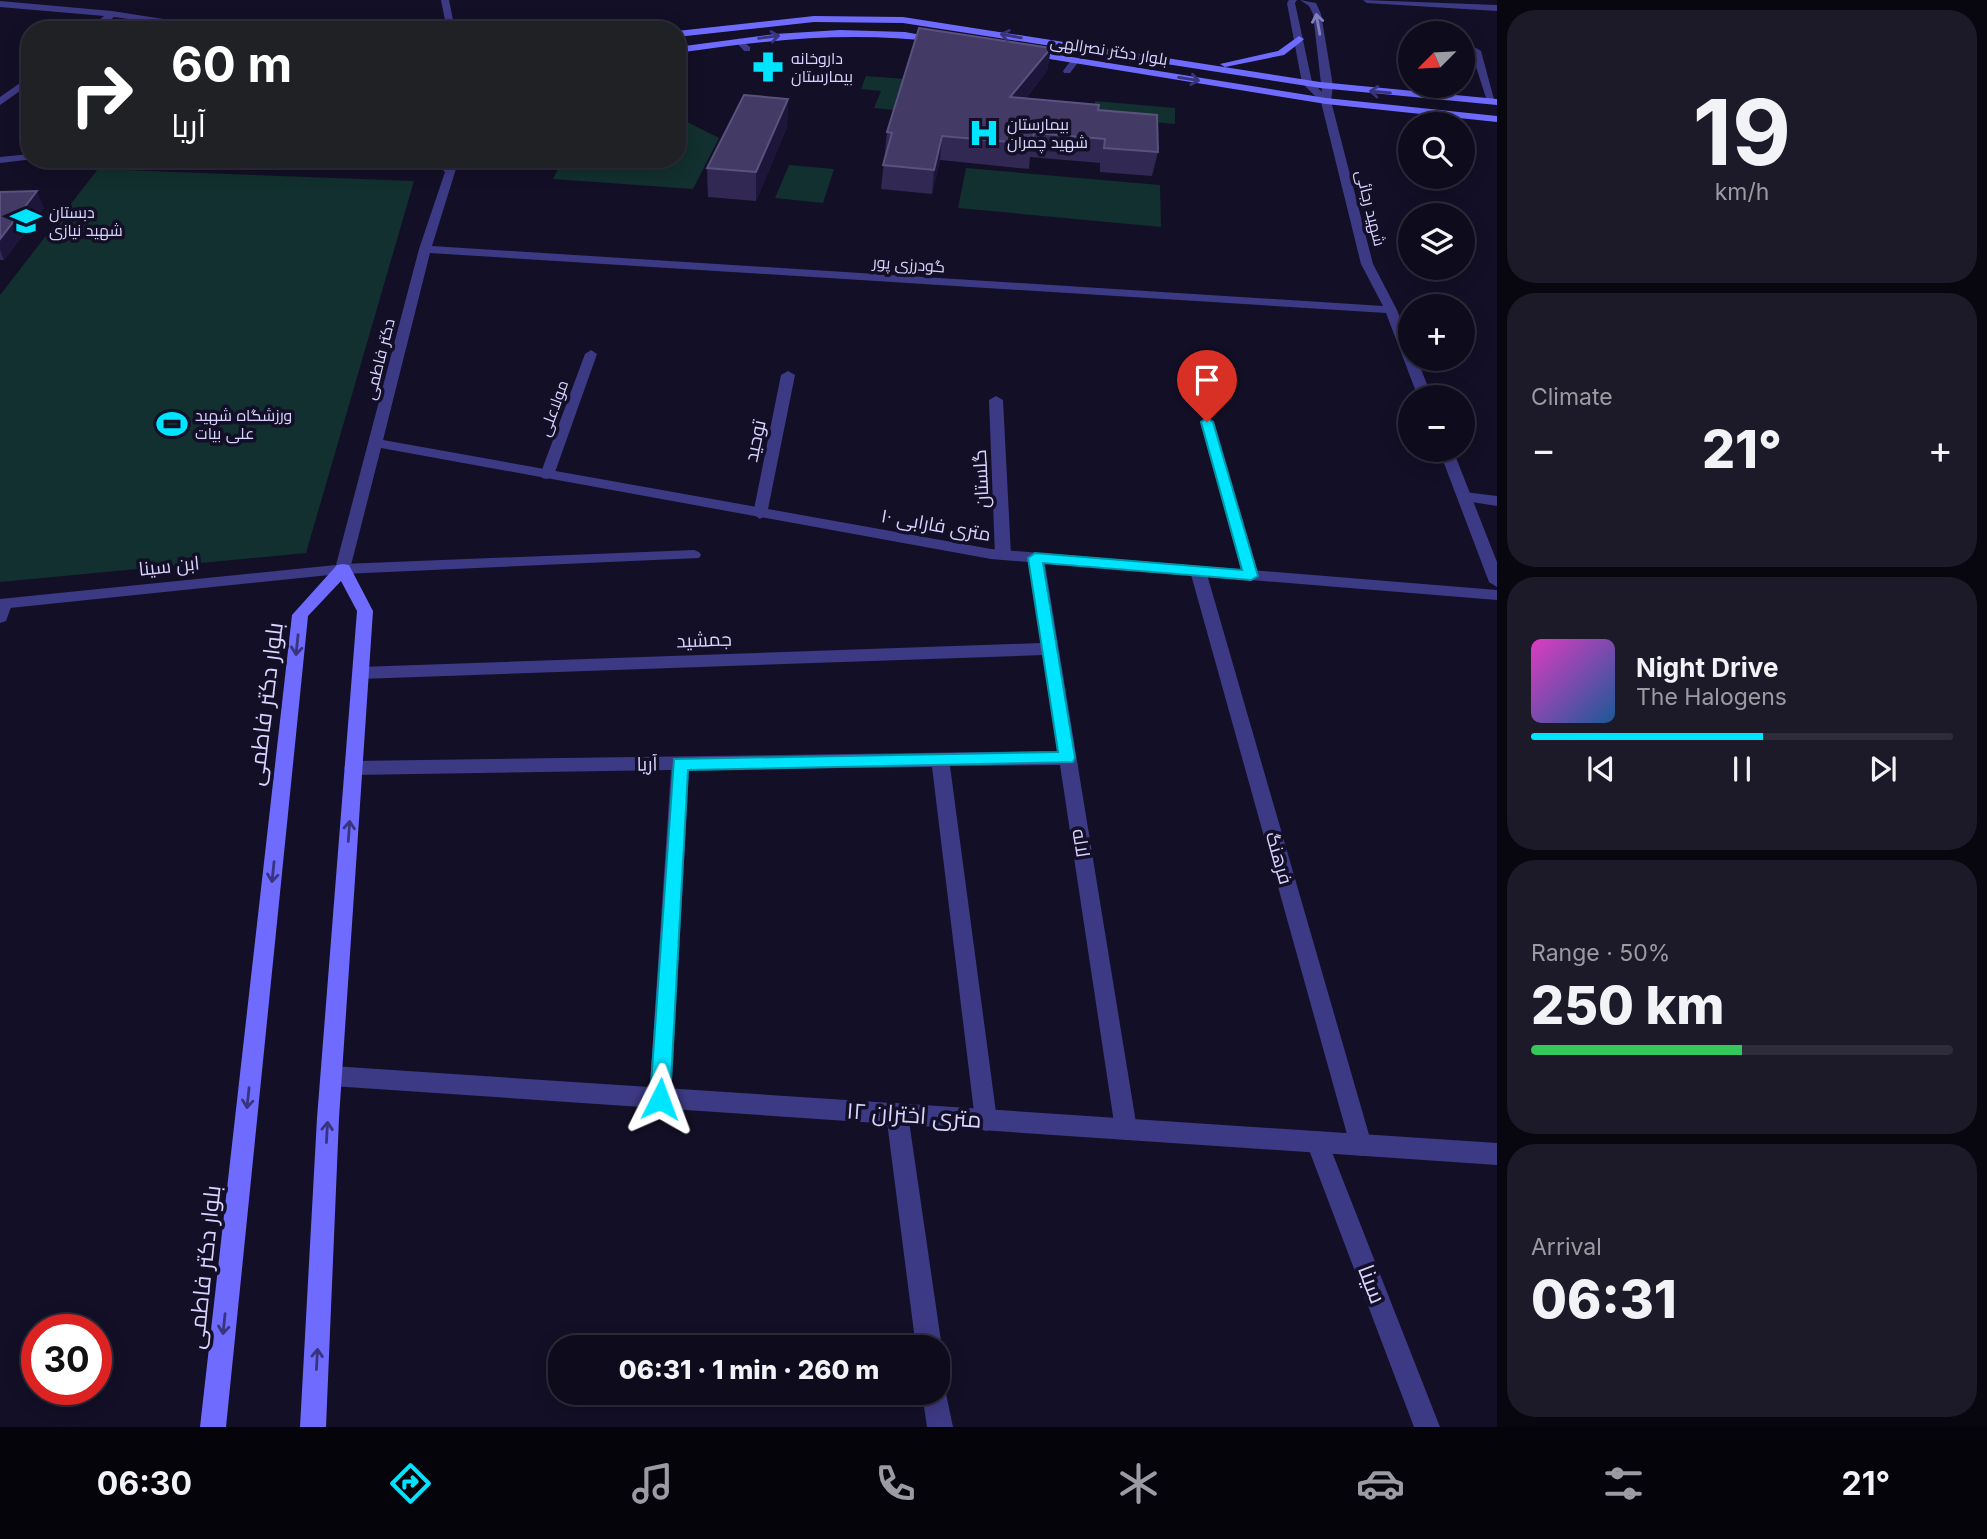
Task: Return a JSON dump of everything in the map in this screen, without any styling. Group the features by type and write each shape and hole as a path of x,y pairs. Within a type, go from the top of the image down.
{"main road":[{"name":"بلوار دکتر نصرالهی","path":"686,33 814,19 882,18 1106,47 1196,66 1324,86 1494,101"},
{"path":"729,27 739,40"},
{"path":"686,49 739,40 844,32 913,35 954,41"},
{"path":"1196,66 1242,63 1269,57 1287,51 1299,39"},
{"name":"بلوار دکتر نصرالهی","path":"1021,52 1326,101 1497,119"},
{"path":"313,1427 332,1076 365,611 342,569"},
{"name":"بلوار دکتر فاطمی","path":"213,1427 300,615 342,569"}],"street":[{"path":"445,0 449,21"},
{"path":"1293,0 1291,3 1307,83 1326,101"},
{"name":"شهید رجائی","path":"1304,0 1313,5 1317,14 1326,101 1367,264 1391,310 1420,385"},
{"path":"1367,0 1490,5"},
{"path":"0,4 29,3 154,21"},
{"path":"103,21 112,14"},
{"path":"1476,51 1494,101"},
{"path":"12,83 21,82"},
{"path":"0,102 21,86"},
{"path":"0,160 21,158"},
{"name":"دکتر فاطمی","path":"342,569 425,249 451,168"},
{"name":"گودرزی پور","path":"425,249 1391,310"},
{"name":"مولاعلی","path":"547,475 591,354"},
{"name":"توحید","path":"760,514 789,375"},
{"name":"گلستان","path":"996,400 1003,555"},
{"path":"1207,422 1251,576"},
{"name":"۱۰ متری فارابی","path":"375,443 760,514 1003,555 1497,596"},
{"path":"1451,462 1497,582"},
{"path":"1464,497 1497,502"},
{"name":"لاله","path":"1035,558 1126,1129"},
{"name":"ابن سینا","path":"1,608 342,569"},
{"name":"فرهنگ","path":"1198,571 1361,1145"},
{"name":"جمشید","path":"360,673 1050,649"},
{"name":"آریا","path":"354,768 1067,758"},
{"path":"940,760 986,1120"},
{"path":"660,1099 680,764"},
{"name":"۱۲ متری اختران","path":"332,1076 1497,1154"},
{"path":"897,1114 927,1335"},
{"name":"سینا","path":"1317,1142 1427,1427"},
{"path":"937,1405 940,1427"}],"lane":[{"path":"739,40 747,50"},
{"path":"1067,71 1075,61"},
{"path":"342,569 694,555"}],"green space":[{"path":"866,76 906,79 915,112 874,108 881,91 861,89"},
{"path":"1095,101 1175,108 1175,124 1094,117"},
{"path":"686,122 719,138 693,189 553,179 558,168 686,168"},
{"path":"789,165 834,169 823,203 775,198"},
{"path":"966,168 1160,185 1161,227 958,208"},
{"name":"ورزشگاه شهید علی بیات","path":"98,169 414,181 306,553 0,582 0,295"}],"building":[{"path":"919,28 1051,48 1010,97 1099,105 1098,110 1157,115 1158,152 1104,148 1105,139 1034,133 1032,144 942,136 934,170 883,165 892,133 887,132"},
{"path":"744,95 788,99 756,172 707,168"},
{"path":"37,191 0,239 0,192"}],"place":[{"name":"داروخانه بیمارستان","path":"768,67"},
{"name":"بیمارستان شهید چمران","path":"984,133"},
{"name":"دبستان شهید نیازی","path":"26,221"},
{"name":"ورزشگاه شهید علی بیات","path":"172,424"}],"route":[{"path":"660,1099 680,764 1067,758 1035,558 1251,576 1207,422"}]}
